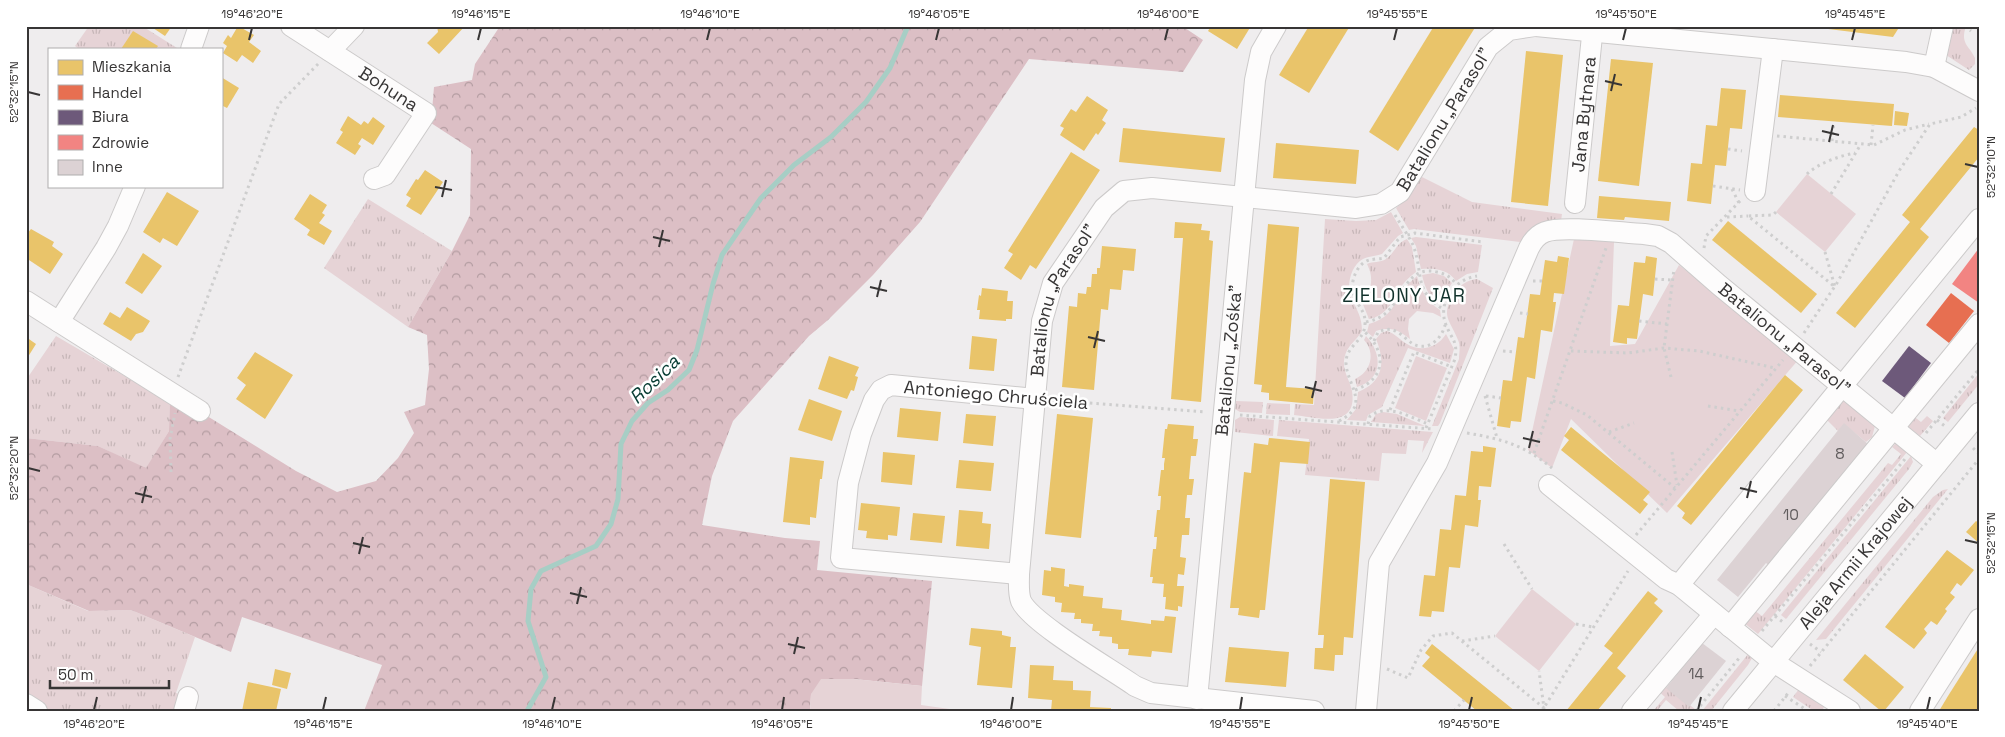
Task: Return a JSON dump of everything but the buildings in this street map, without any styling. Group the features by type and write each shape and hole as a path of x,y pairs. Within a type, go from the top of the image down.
{"street":[{"path":"191,48 200,26"},
{"name":"Bohuna","path":"291,26 426,113 385,175 374,180"},
{"path":"330,51 354,26"},
{"name":"Batalionu „Zośka”","path":"1197,699 1255,80 1261,52 1276,26"},
{"name":"Batalionu „Parasol”","path":"1314,711 1160,695 1143,690 1036,619 1022,602 1019,589 1019,574 1042,321 1053,284 1104,208 1124,191 1152,188 1356,208 1380,204 1400,192 1488,48 1509,30 1536,26 1593,29 1906,62 1934,67 1979,91"},
{"path":"1934,67 1943,26"},
{"name":"Jana Bytnara","path":"1575,203 1593,29"},
{"path":"1751,191 1762,135 1774,49"},
{"path":"59,322 106,248 118,226 134,188"},
{"path":"1679,585 1979,219"},
{"name":"Batalionu „Parasol”","path":"1366,711 1379,563 1437,463 1451,430 1477,394 1526,253 1536,237 1544,232 1554,230 1611,232 1654,235 1663,238 1678,248 1700,269 1937,464"},
{"path":"26,301 200,411"},
{"path":"1730,627 1979,324"},
{"name":"Antoniego Chruściela","path":"1019,574 841,558 845,511 848,483 861,434 874,400 882,390 891,385 1035,399"},
{"name":"Aleja Armii Krajowej","path":"1733,711 1772,660 1850,570 1979,413"},
{"path":"1549,484 1666,579 1679,585 1772,660 1850,711"},
{"path":"1632,711 1714,614"},
{"path":"1920,711 1979,619"},
{"path":"26,704 37,711"}],"path":[{"path":"1964,26 1971,31"},
{"path":"171,472 170,439 177,397 178,375 279,104 330,51"},
{"path":"1762,135 1871,145 1906,130 1962,117 1979,106"},
{"path":"1832,141 1834,122"},
{"path":"1543,709 1594,627 1632,552 1676,487 1775,368 1795,347 1835,287 1899,171 1930,124"},
{"path":"1871,145 1873,125"},
{"path":"1831,194 1861,144"},
{"path":"1807,174 1812,169 1855,153"},
{"path":"1713,186 1751,191"},
{"path":"1732,189 1739,203"},
{"path":"1700,269 1706,236 1751,191"},
{"path":"1387,200 1413,246 1423,288 1427,296 1432,302 1443,309"},
{"path":"1725,217 1773,215 1776,212"},
{"path":"1748,216 1835,287"},
{"path":"1534,453 1611,232"},
{"path":"1338,422 1348,416 1354,409 1355,390 1346,362 1353,344 1365,332 1366,322 1363,310 1353,292 1356,272 1361,264 1369,260 1384,258 1400,237 1407,234 1415,233 1482,242"},
{"path":"1670,377 1664,348 1672,280 1678,248"},
{"path":"1825,252 1835,287"},
{"path":"1366,322 1376,320 1388,311 1400,291 1419,273 1432,271 1443,274 1451,278 1456,284"},
{"path":"1368,424 1370,416 1376,412 1390,410 1427,426 1452,367 1457,349 1446,324 1443,309 1448,295 1456,284 1468,277 1477,276"},
{"path":"1655,279 1672,280"},
{"path":"1639,321 1667,324"},
{"path":"1374,340 1378,332 1386,329 1397,332 1416,345 1434,344 1443,335 1446,324"},
{"path":"1355,390 1371,382 1379,372 1381,361 1374,340 1365,332"},
{"path":"1571,351 1628,353 1664,348 1699,351 1775,368"},
{"path":"1390,410 1414,352 1452,367"},
{"path":"1696,711 1979,369"},
{"path":"1477,394 1501,398"},
{"path":"1477,394 1497,438"},
{"name":"Antoniego Chruściela","path":"1035,399 1338,422 1427,426 1451,430"},
{"path":"1553,401 1562,403 1587,415 1676,487"},
{"path":"1708,406 1739,411"},
{"path":"1608,433 1634,423"},
{"path":"1672,452 1676,487"},
{"path":"1774,711 1979,460"},
{"path":"1504,544 1532,589"},
{"path":"1576,624 1594,627"},
{"path":"1371,662 1408,678 1421,650 1433,636 1452,634 1543,709"},
{"path":"1461,641 1495,636"},
{"path":"1539,671 1543,709"},
{"path":"1786,696 1808,711"},
{"path":"1454,711 1464,700"}],"green space":[{"path":"89,26 142,26 177,48 78,48 75,46"},
{"path":"500,26 1182,26 1203,40 1183,72 1029,59 920,222 873,275 828,320 809,336 733,421 712,476 702,525 785,538 820,541 817,570 932,581 922,686 854,679 811,694 810,711 364,711 382,665 242,617 231,652 131,610 89,611 26,584 26,438 98,446 146,468 169,431 170,393 296,471 337,492 376,481 398,458 414,433 404,412 425,405 429,369 427,335 408,327 452,251 470,215 471,149 431,123 434,87 472,80 475,64"},
{"path":"1951,26 1966,26 1964,32 1965,41 1975,58 1975,64 1969,70 1946,55"},
{"path":"1807,174 1856,214 1825,252 1776,212"},
{"path":"1420,176 1472,202 1562,214 1561,221 1534,226 1520,242 1414,229 1409,230 1396,208 1405,200"},
{"path":"368,199 452,251 408,327 324,268"},
{"path":"1391,212 1403,233 1382,254 1365,258 1359,262 1355,266 1349,282 1351,298 1360,318 1362,331 1349,348 1344,361 1352,391 1352,403 1349,411 1343,416 1324,419 1294,415 1295,404 1314,405 1325,219 1376,220"},
{"path":"1411,238 1482,245 1478,272 1467,274 1456,281 1449,274 1440,270 1421,269 1416,246"},
{"path":"1407,239 1412,247 1416,272 1402,285 1384,312 1369,319 1362,302 1371,284 1371,274 1367,264 1386,259 1400,243"},
{"path":"1574,239 1614,242 1610,346 1635,344 1679,265 1799,359 1667,513 1571,419 1552,468 1528,450"},
{"path":"1433,273 1444,276 1452,283 1444,295 1441,305 1428,292 1422,275"},
{"path":"1417,276 1425,296 1440,310 1441,317 1433,313 1417,311 1409,319 1410,339 1398,331 1390,329 1376,331 1373,337 1367,332 1369,324 1382,319 1386,315 1406,287"},
{"path":"1477,279 1493,288 1440,423 1438,426 1432,426 1459,359 1459,342 1447,313 1450,301 1459,288 1467,282"},
{"path":"1387,331 1407,344 1418,348 1434,345 1443,339 1446,334 1454,349 1450,363 1408,348 1382,407 1368,415 1366,421 1347,420 1356,409 1358,392 1373,383 1380,371 1381,356 1376,339 1381,333"},
{"path":"56,336 157,395 170,393 169,431 146,469 98,446 26,438 26,380"},
{"path":"1366,336 1375,350 1378,365 1372,378 1357,387 1355,379 1365,372 1370,362 1370,351 1364,340"},
{"path":"1416,356 1447,368 1426,421 1395,408"},
{"path":"1979,373 1979,384 1948,422 1943,418"},
{"path":"1844,400 1875,426 1872,437 1866,442 1844,424 1838,431 1826,419"},
{"path":"1236,401 1263,402 1262,413 1240,412 1235,409"},
{"path":"1267,403 1290,404 1290,415 1266,414"},
{"path":"1383,412 1397,414 1425,426 1371,422 1376,414"},
{"path":"1912,415 1921,422 1927,416 1933,421 1920,436 1904,424"},
{"path":"1240,417 1274,420 1273,436 1235,432 1235,420"},
{"path":"1279,420 1433,432 1422,453 1424,441 1408,440 1406,454 1382,453 1379,481 1305,475 1309,439 1277,436"},
{"path":"1896,443 1907,452 1758,634 1744,623 1754,610 1762,616 1888,463 1892,465 1901,454 1892,447"},
{"path":"1911,456 1913,462 1909,469 1786,619 1781,615"},
{"path":"1948,489 1826,639 1816,640 1933,497"},
{"path":"26,584 88,611 131,610 195,637 176,693 179,694 175,711 44,711 26,699"},
{"path":"1532,589 1576,624 1539,671 1495,636"},
{"path":"1749,653 1752,658 1748,665 1711,711 1702,711"},
{"path":"821,679 854,679 922,686 921,705 964,711 810,711 811,694"},
{"path":"1662,684 1695,709 1679,711 1666,700 1657,711 1653,711 1665,697 1657,690"},
{"path":"1799,689 1825,705 1822,711 1814,711 1793,697"}],"waterway":[{"name":"Rosica","path":"527,711 546,677 528,621 531,589 541,571 596,546 611,524 618,499 621,444 632,421 648,403 668,390 689,370 697,350 722,255 761,198 794,165 831,137 866,102 890,68 908,26"}],"district":[{"name":"ZIELONY JAR","path":"1404,295"}]}
